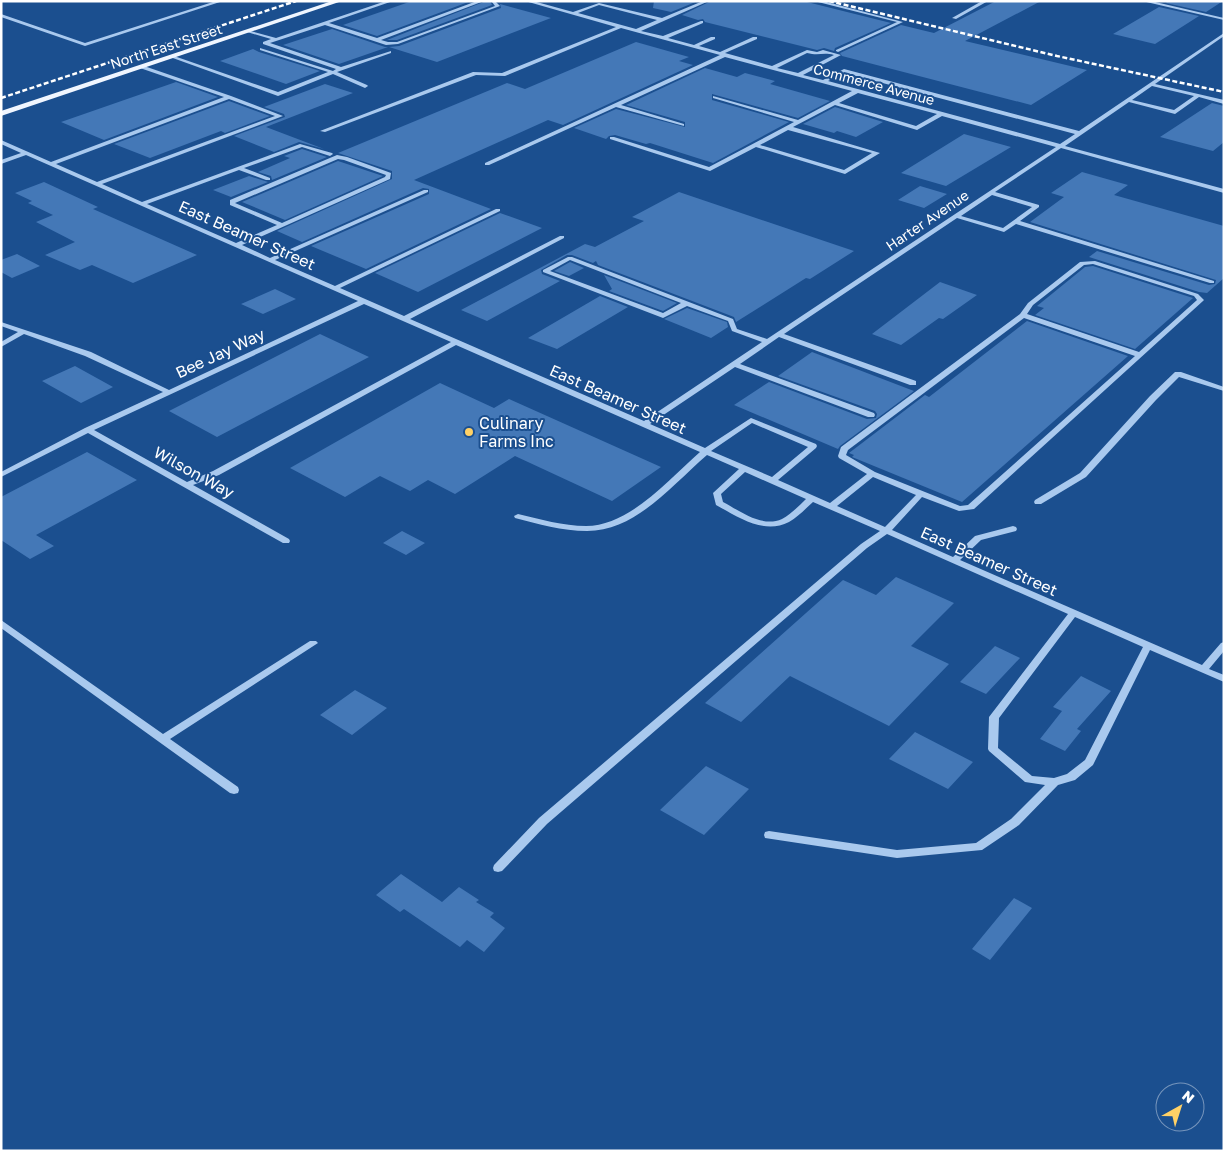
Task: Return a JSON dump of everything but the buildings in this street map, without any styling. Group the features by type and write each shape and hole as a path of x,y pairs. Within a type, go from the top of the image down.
{"main road":[{"name":"North East Street","path":"1,114 339,1"}],"street":[{"path":"1,15 85,45 221,1"},
{"path":"341,69 265,43 391,1"},
{"path":"377,40 482,1"},
{"path":"324,23 388,44 398,44 498,6 497,2 488,1"},
{"name":"Commerce Avenue","path":"527,1 1214,188"},
{"path":"636,31 708,1"},
{"path":"816,1 901,22 838,51"},
{"path":"954,18 986,1"},
{"path":"1144,1 1224,19"},
{"path":"572,14 599,4 662,20"},
{"path":"663,38 701,22"},
{"path":"323,131 475,72 503,75 620,26"},
{"path":"249,31 276,39"},
{"name":"Harter Avenue","path":"643,425 991,193 1224,34"},
{"path":"694,46 713,38"},
{"path":"487,164 756,38"},
{"path":"262,49 332,72 365,86"},
{"path":"772,68 807,51 817,54 823,51 839,55 799,75"},
{"path":"172,57 278,94 389,52"},
{"path":"97,184 280,116 142,67"},
{"path":"823,82 844,71 1079,133"},
{"path":"1150,84 1224,102"},
{"path":"612,138 710,169 857,91"},
{"path":"1126,100 1175,112 1198,95"},
{"path":"51,164 230,97"},
{"path":"715,97 799,122"},
{"path":"834,103 917,128 941,114"},
{"path":"616,105 682,125"},
{"path":"756,145 845,172 877,153 788,128"},
{"name":"East Beamer Street","path":"1,142 1224,679"},
{"path":"142,204 302,145 330,154"},
{"path":"1,162 27,153"},
{"path":"237,245 388,178 389,174 345,158 337,157 232,201 232,204 282,225"},
{"path":"238,168 268,178"},
{"path":"1214,188 1224,191"},
{"path":"270,260 426,191"},
{"path":"956,216 1004,230 1037,206 991,193"},
{"path":"336,288 498,210"},
{"path":"1016,222 1212,282"},
{"path":"404,319 562,237"},
{"path":"687,303 664,316 545,271 570,258 687,303 731,320 734,330 768,342"},
{"path":"1092,262 1196,295 1201,300 971,506 959,509 872,474 842,456 844,449 1023,315 1030,304 1082,263 1092,262"},
{"name":"Bee Jay Way","path":"88,430 364,301"},
{"path":"1023,315 1140,355"},
{"path":"1,324 88,354 168,392"},
{"path":"1,345 23,332"},
{"path":"779,334 913,383"},
{"path":"187,485 216,472 456,342"},
{"path":"734,364 870,414"},
{"path":"1038,502 1083,475 1153,398 1178,374 1224,389"},
{"path":"518,516 564,527 590,528 611,525 628,516 680,476 705,452 751,420 813,446 772,481"},
{"path":"1,475 88,430"},
{"name":"Wilson Way","path":"88,430 286,541"},
{"path":"744,469 717,493 719,503 756,522 772,525 784,521 811,498"},
{"path":"830,507 872,474"},
{"path":"498,868 543,821 857,552 886,531 922,494"},
{"path":"953,560 978,538 1013,529"},
{"path":"1074,613 994,717 993,749 1029,779 1054,782 1071,777 1089,762 1148,646"},
{"path":"1,622 234,790"},
{"path":"163,739 313,643"},
{"path":"1203,670 1224,645"},
{"path":"769,835 897,854 978,847 1014,822 1054,782"}],"railway":[{"path":"1,98 296,1"},
{"path":"829,1 1057,56 1224,92"}],"place":[{"name":"Culinary Farms Inc","path":"469,432"}]}
